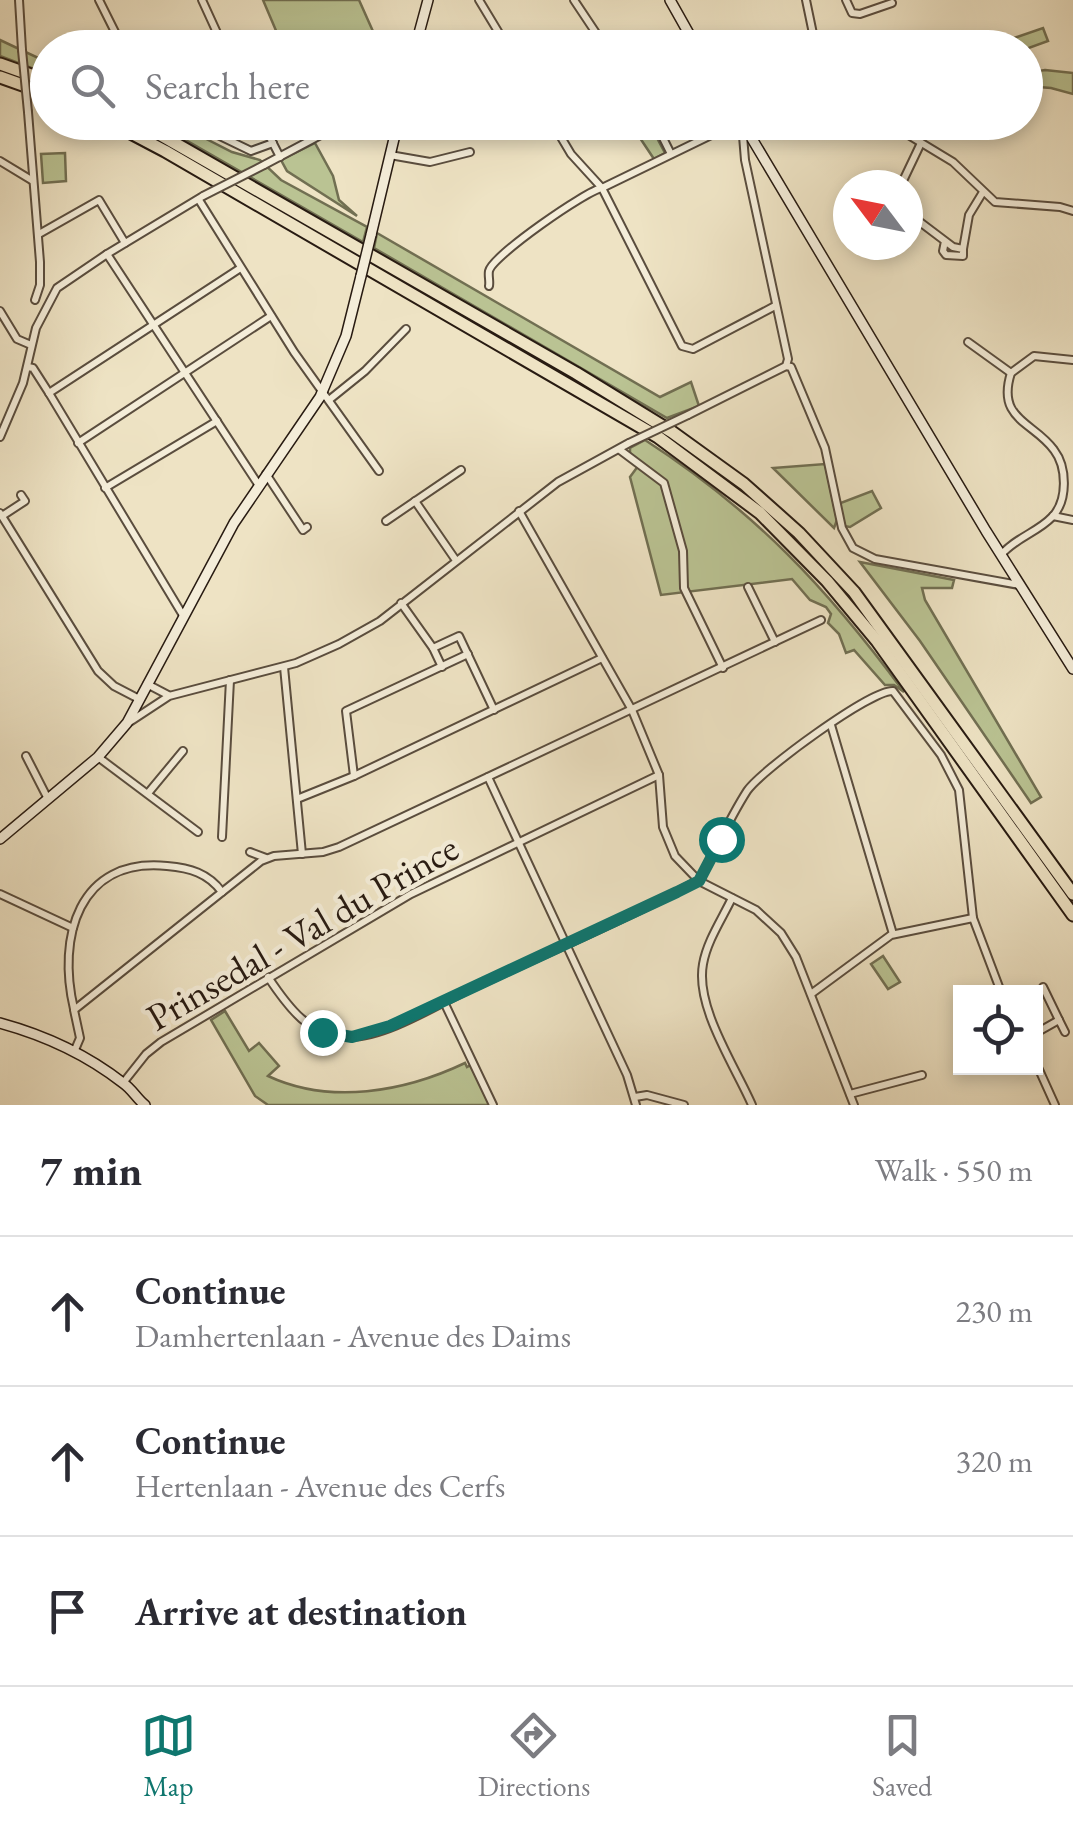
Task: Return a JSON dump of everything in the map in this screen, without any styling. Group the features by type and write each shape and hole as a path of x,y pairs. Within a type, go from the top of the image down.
{"highway":[{"path":"0,64 30,75"},
{"path":"0,77 30,88"},
{"path":"142,140 658,437 750,505 810,562 877,641 1073,914"},
{"path":"169,140 576,373 672,432 744,484 799,533 865,606 1073,894"}],"street":[{"path":"18,0 30,135"},
{"path":"99,0 114,30"},
{"path":"202,0 216,30"},
{"path":"420,30 428,0"},
{"path":"479,0 497,30"},
{"path":"574,0 594,30"},
{"path":"670,0 687,30"},
{"path":"806,0 812,30"},
{"path":"846,0 852,13 860,14 892,4"},
{"path":"30,140 39,234 40,285 35,300 36,308 44,308"},
{"path":"229,140 252,151 273,143"},
{"path":"271,140 280,158"},
{"path":"0,436 28,367 44,308 57,288 201,198 313,140"},
{"path":"0,839 98,757 127,724 258,484 326,395 346,336 394,140"},
{"path":"563,140 575,160 602,188 682,346 692,349 775,306"},
{"path":"664,140 671,154"},
{"path":"489,286 489,269 522,239 583,196 705,140"},
{"path":"743,140 788,359 786,366"},
{"path":"751,140 1073,669"},
{"path":"916,140 954,162 999,204 1073,211"},
{"path":"909,170 922,144"},
{"path":"390,155 430,162 470,152"},
{"path":"0,161 34,182"},
{"path":"923,224 945,241 946,255 961,258 969,215 983,192"},
{"path":"201,198 240,270 379,471"},
{"path":"39,234 99,200 126,243"},
{"path":"107,254 258,484"},
{"path":"49,394 240,270"},
{"path":"0,311 17,339 32,345"},
{"path":"78,443 271,316"},
{"path":"326,395 365,371 406,329"},
{"path":"968,342 1011,373"},
{"path":"998,550 1054,516 1063,494 1063,472 1054,448 1022,423 1011,407 1006,395 1011,373 1034,356 1073,360"},
{"path":"127,724 170,696 284,666 357,635 558,482 629,442 786,366 792,367 824,448 842,528 853,548 875,559 1019,585"},
{"path":"28,367 49,394 184,617"},
{"path":"105,488 217,421"},
{"path":"620,450 664,484 683,552 683,582 724,668"},
{"path":"386,520 461,470"},
{"path":"265,473 303,530 308,528"},
{"path":"21,495 25,501 1,515 98,670 114,686 140,700"},
{"path":"415,501 456,559"},
{"path":"519,511 632,710 659,775 667,840 680,864 699,881 756,910 781,933 796,957 854,1105"},
{"path":"1054,516 1073,520"},
{"path":"748,587 775,642"},
{"path":"402,603 442,668"},
{"path":"74,1010 266,858 339,847 821,620"},
{"path":"433,648 459,636 494,710"},
{"path":"354,776 346,711 468,654"},
{"path":"297,799 354,776 602,658"},
{"path":"284,666 302,854"},
{"path":"222,837 230,680"},
{"path":"147,684 170,696"},
{"path":"268,978 297,1016 322,1032 340,1036 374,1032 444,1002 699,881 748,789 766,770 884,690 893,691 941,755 959,790 973,918 998,985"},
{"path":"831,725 893,934"},
{"path":"149,792 183,751"},
{"path":"26,756 48,799"},
{"path":"98,757 198,832"},
{"name":"Prinsedal - Val du Prince","path":"124,1083 155,1046 395,902 659,775"},
{"path":"488,777 636,1101 647,1095 684,1105"},
{"path":"250,852 266,858"},
{"path":"74,1052 80,1038 66,970 73,928 91,893 114,874 129,868 164,866 196,871 209,877 222,892"},
{"path":"0,894 73,928"},
{"path":"732,898 706,954 702,985 708,1009 752,1105"},
{"path":"810,994 893,934 973,918"},
{"path":"1043,987 1066,1032"},
{"path":"444,1002 493,1105"},
{"path":"1043,1028 1059,1020"},
{"path":"0,1023 74,1052 124,1083 136,1104"},
{"path":"1041,1075 1055,1105"},
{"path":"850,1094 922,1076"}],"green space":[{"path":"263,0 359,0 372,30 276,30"},
{"path":"0,40 30,54 30,67 0,56"},
{"path":"1043,70 1073,73 1073,94 1043,87"},
{"path":"186,140 208,140 260,160 281,180 367,227 363,242"},
{"path":"641,140 658,140 665,153 654,159"},
{"path":"315,143 333,176 339,200 357,216 287,171 281,160"},
{"path":"65,153 66,181 43,183 41,154"},
{"path":"377,233 660,397 691,382 699,406 667,418 374,248"},
{"path":"645,440 721,495 787,554 847,619 904,692 894,685 885,685 854,650 846,653 839,634 828,623 831,614 826,607 810,600 792,579 661,595 630,477 641,462 630,454 630,448"},
{"path":"825,464 837,520 834,528 773,468"},
{"path":"872,491 881,508 850,527 844,526 838,504"},
{"path":"860,562 954,580 952,588 922,588 925,600 1041,797 1031,803 920,641"},
{"path":"883,956 900,982 888,989 871,964"},
{"path":"225,1011 249,1051 259,1043 279,1066 268,1076 292,1085 341,1092 392,1088 465,1063 467,1067 471,1065 490,1105 268,1105 255,1096 211,1020"}],"route":[{"path":"322,1032 352,1037 390,1026 677,892 699,881 721,839"}]}
